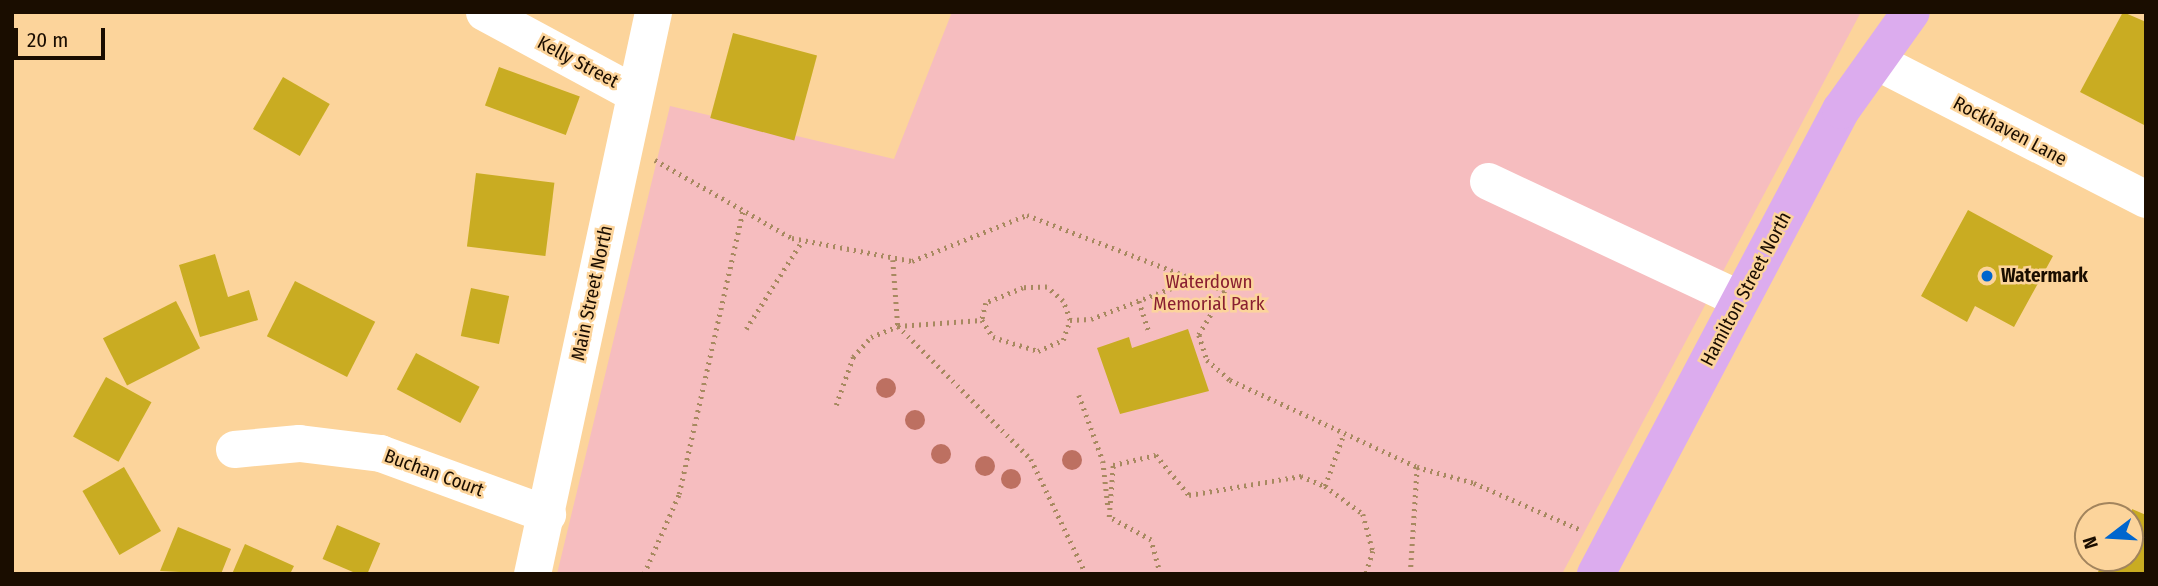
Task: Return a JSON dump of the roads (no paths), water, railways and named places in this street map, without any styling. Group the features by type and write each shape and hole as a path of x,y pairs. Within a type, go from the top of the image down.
{"main road":[{"name":"Hamilton Street North","path":"1595,574 1840,110 1911,12"}],"street":[{"name":"Kelly Street","path":"484,12 634,93"},
{"name":"Main Street North","path":"532,574 653,12"},
{"name":"Rockhaven Lane","path":"1876,61 2146,199"},
{"path":"1488,181 1740,299"},
{"name":"Buchan Court","path":"234,449 299,443 380,453 547,514"}],"place":[{"name":"Watermark","path":"1987,276"}],"park label":[{"name":"Waterdown Memorial Park","path":"1209,293"}]}
